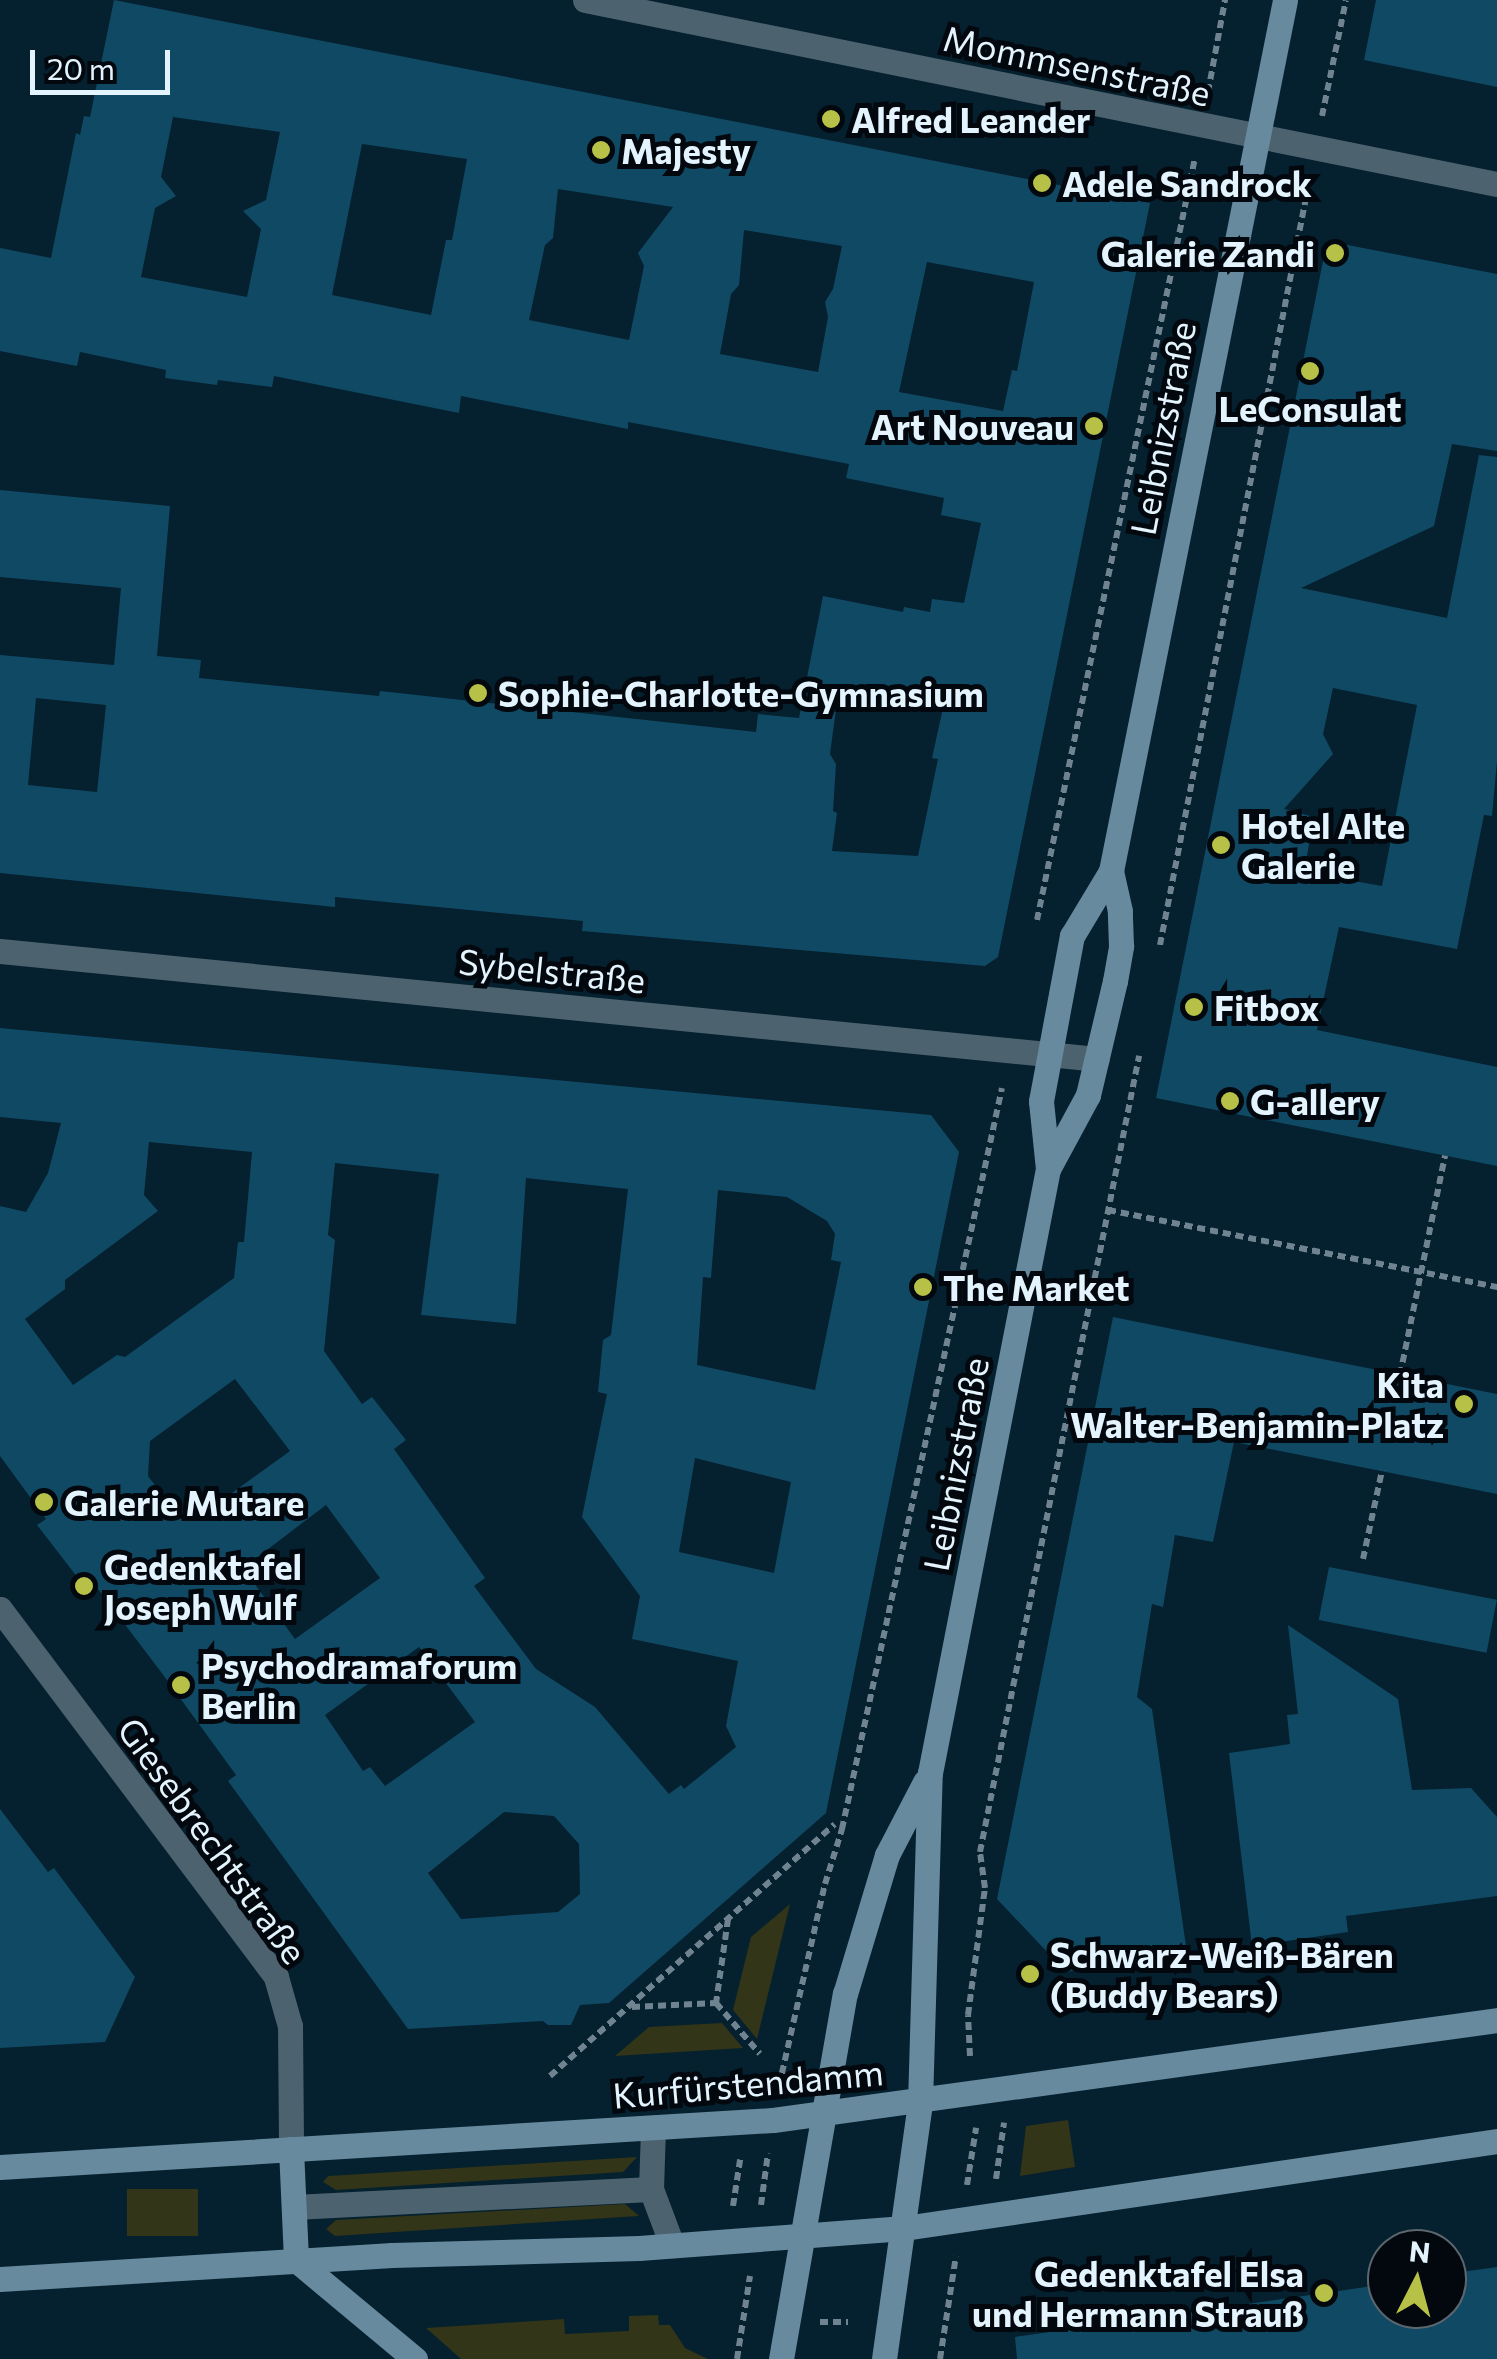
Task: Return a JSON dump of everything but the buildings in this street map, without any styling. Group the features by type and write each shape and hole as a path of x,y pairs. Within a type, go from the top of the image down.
{"main road":[{"name":"Leibnizstraße","path":"884,2359 920,2103 930,1773 1048,1169 1041,1101 1048,1054 1072,936 1111,871 1285,0"},
{"name":"Leibnizstraße","path":"1048,1169 1088,1095 1121,946 1120,911 1111,871"},
{"name":"Leibnizstraße","path":"781,2359 845,1994 887,1855 930,1773"},
{"name":"Kurfürstendamm","path":"0,2166 653,2129 822,2115 1497,2020"},
{"path":"0,2279 296,2260 672,2246 904,2228 1497,2141"},
{"name":"Giesebrechtstraße","path":"291,2149 296,2260"},
{"path":"296,2260 415,2359"}],"street":[{"name":"Mommsenstraße","path":"585,0 1497,184"},
{"name":"Sybelstraße","path":"0,951 1097,1059"},
{"name":"Giesebrechtstraße","path":"0,1609 276,1976 290,2026 291,2149"},
{"path":"653,2129 651,2190 672,2246"},
{"path":"294,2207 651,2190"}],"path":[{"path":"1220,32 1226,0"},
{"path":"1332,67 1346,0"},
{"path":"1035,932 1187,198"},
{"path":"1160,946 1302,222"},
{"path":"970,1995 985,1888 980,1852 1141,1042"},
{"path":"795,2013 842,1829 1002,1093"},
{"path":"1400,1375 1445,1156"},
{"path":"1108,1210 1497,1287"},
{"path":"1364,1559 1382,1470"},
{"path":"550,2076 835,1824"},
{"path":"728,1920 716,2003 760,2054"},
{"path":"630,2007 716,2003"},
{"path":"994,2185 1004,2124"},
{"path":"940,2359 976,2128"},
{"path":"732,2212 740,2160"},
{"path":"760,2210 765,2176"},
{"path":"819,2322 848,2322"},
{"path":"737,2359 739,2348"}],"green space":[{"path":"790,1904 757,2039 733,2010 751,1937"},
{"path":"722,2023 743,2048 615,2056 649,2027"},
{"path":"1068,2120 1075,2167 1020,2176 1026,2126"},
{"path":"637,2157 623,2172 336,2190 323,2182 328,2176"},
{"path":"127,2189 198,2189 198,2236 127,2236"},
{"path":"625,2204 639,2216 335,2236 326,2229 336,2220"},
{"path":"658,2315 659,2325 670,2325 685,2348 708,2359 461,2359 426,2328 564,2319 565,2334 629,2331 629,2316"}],"place":[{"name":"Alfred Leander","path":"831,119"},
{"name":"Majesty","path":"601,150"},
{"name":"Adele Sandrock","path":"1042,183"},
{"name":"Galerie Zandi","path":"1335,253"},
{"name":"LeConsulat","path":"1310,371"},
{"name":"Art Nouveau","path":"1094,426"},
{"name":"Sophie-Charlotte-Gymnasium","path":"478,693"},
{"name":"Hotel Alte Galerie","path":"1221,845"},
{"name":"Fitbox","path":"1194,1007"},
{"name":"G-allery","path":"1230,1101"},
{"name":"The Market","path":"923,1287"},
{"name":"Kita Walter-Benjamin-Platz","path":"1464,1404"},
{"name":"Galerie Mutare","path":"44,1502"},
{"name":"Gedenktafel Joseph Wulf","path":"84,1586"},
{"name":"Psychodramaforum Berlin","path":"181,1685"},
{"name":"Schwarz-Weiß-Bären (Buddy Bears)","path":"1030,1974"},
{"name":"Gedenktafel Elsa und Hermann Strauß","path":"1324,2293"}]}
